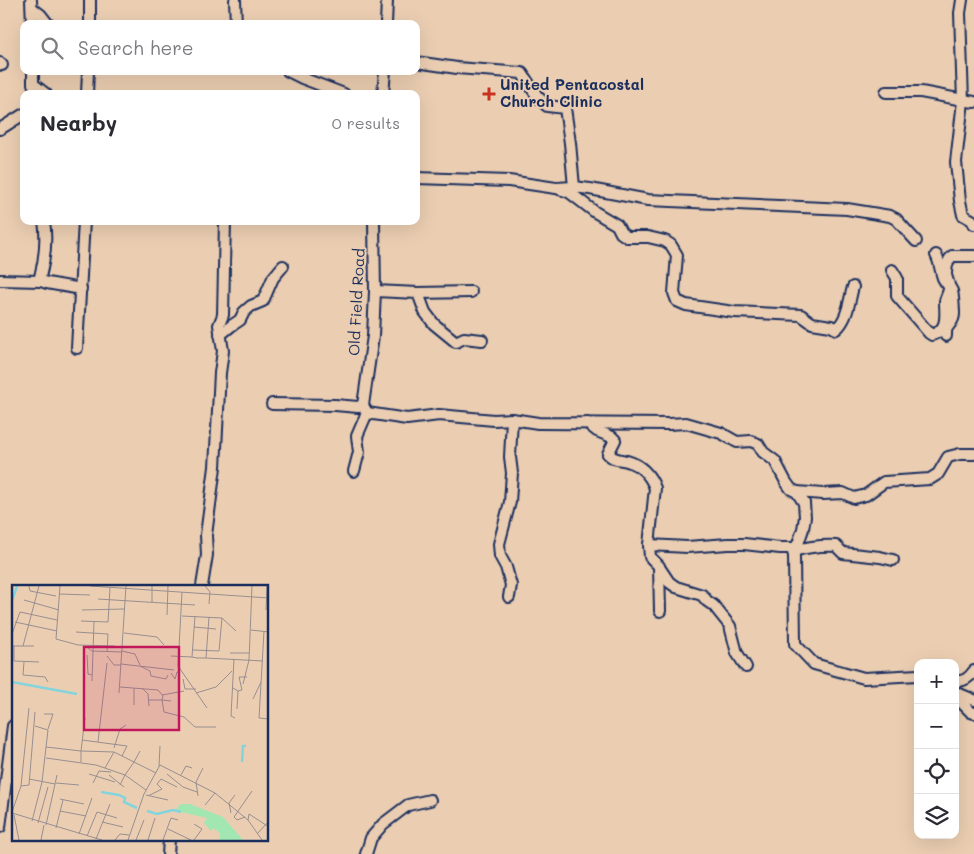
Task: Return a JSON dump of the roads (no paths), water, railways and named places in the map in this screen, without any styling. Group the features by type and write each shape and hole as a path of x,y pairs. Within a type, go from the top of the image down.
{"street":[{"path":"90,0 90,20"},
{"path":"235,0 236,20"},
{"path":"386,20 387,0"},
{"path":"962,0 960,13 963,101 956,162 963,215 972,220 974,224"},
{"path":"31,4 32,20"},
{"path":"31,4 45,20"},
{"path":"420,63 522,74 536,96 547,106 565,108 574,187"},
{"path":"32,89 33,75"},
{"path":"87,90 88,75"},
{"path":"296,75 334,90"},
{"path":"383,90 385,75"},
{"path":"886,92 921,92 974,102"},
{"path":"0,129 20,116"},
{"path":"420,178 509,182 556,188 569,192 617,226 621,233 627,237 648,237 665,240 677,255 674,293 677,301 686,305 734,312 801,315 812,323 831,326 836,329 842,324 853,287"},
{"path":"556,188 574,187 590,189 648,200 847,209 890,216 896,219 916,241"},
{"path":"41,281 46,236 45,225"},
{"path":"77,348 84,225"},
{"path":"202,585 207,555 206,535 215,460 223,351 219,325 223,315 225,225"},
{"name":"Old Field Road","path":"354,472 359,452 357,436 365,409 373,336 374,225"},
{"path":"936,255 942,276 950,287"},
{"path":"946,336 954,313 952,291 946,274 947,263 952,256 974,256"},
{"path":"220,335 240,320 244,312 251,306 263,301 273,278 282,266"},
{"path":"892,270 897,278 897,296 932,335 938,333 946,320 945,299 950,287"},
{"path":"0,280 41,281 47,284 81,289"},
{"path":"374,291 418,293 471,292"},
{"path":"418,293 425,312 434,324 456,342 464,338 482,340"},
{"path":"272,404 358,407 406,419 439,415 494,420 512,419 538,423 686,423 721,434 737,442 751,441 758,444 763,452 775,461 791,489 797,492 844,493 854,498 866,495 884,482 930,479 938,474 948,457 960,454 974,454"},
{"path":"510,597 511,585 506,567 500,556 499,544 510,502 512,419"},
{"path":"588,424 597,431 612,437 614,440 608,454 612,458 639,466 652,480 655,488 649,545 650,557 669,582 676,587 702,595 714,606 730,626 736,653 746,667"},
{"path":"797,492 804,503 805,518 798,544 793,551 794,644 814,664 864,678 914,675"},
{"path":"649,545 687,547 744,544 792,548 793,551"},
{"path":"793,551 820,545 836,546 843,553 893,560"},
{"path":"658,566 660,611"},
{"path":"959,681 968,679 974,672"},
{"path":"959,694 974,700"},
{"path":"959,701 974,713"},
{"path":"0,827 12,740"},
{"path":"366,854 371,838 383,824 408,806 430,800"}],"place":[{"name":"United Pentacostal Church Clinic","path":"489,94"}]}
